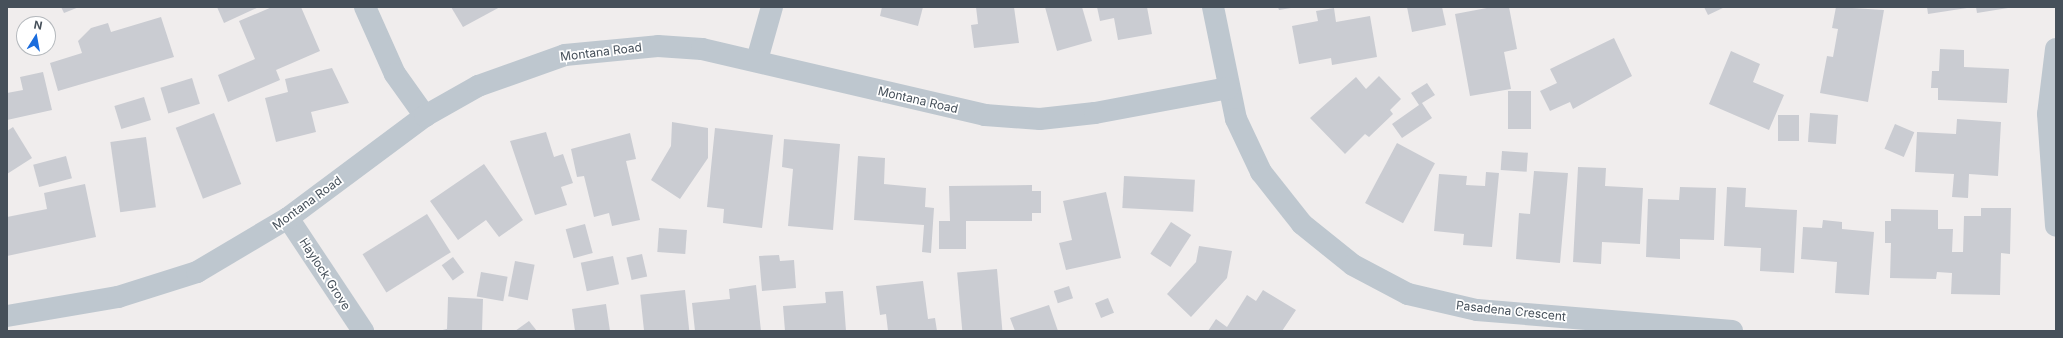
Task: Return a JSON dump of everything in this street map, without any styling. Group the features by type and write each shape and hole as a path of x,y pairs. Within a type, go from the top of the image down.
{"street":[{"path":"365,7 395,74 425,116"},
{"path":"757,60 772,7"},
{"name":"Pasadena Crescent","path":"1214,7 1228,88 1248,145 1283,203 1324,244 1360,268 1408,294 1440,303 1477,310 1628,327 1732,331"},
{"name":"Montana Road","path":"7,316 118,297 165,284 221,260 288,218 425,116 478,86 566,55 658,46 702,49 757,60 918,101 985,115 1017,117 1095,113 1228,88"},
{"path":"2056,49 2048,114 2056,226"},
{"name":"Haylock Grove","path":"288,218 363,331"}],"building":[{"path":"61,7 79,7 64,13"},
{"path":"217,7 259,7 224,23"},
{"path":"272,7 301,7 320,51 276,70 280,80 228,102 218,75 255,59 239,21"},
{"path":"451,7 500,7 463,27"},
{"path":"882,7 923,7 918,26 880,16"},
{"path":"976,7 1014,7 1019,43 974,48 971,25 978,24"},
{"path":"1045,7 1082,7 1092,41 1057,51"},
{"path":"1097,7 1147,7 1152,34 1118,40 1114,18 1100,21"},
{"path":"1278,7 1291,7 1291,8 1279,10"},
{"path":"1407,7 1442,7 1446,25 1412,32"},
{"path":"1492,7 1509,7 1517,49 1504,52 1511,89 1470,96 1455,14"},
{"path":"1704,7 1725,7 1708,15"},
{"path":"1836,7 1884,10 1868,102 1820,93 1827,56 1833,57 1838,29 1832,28"},
{"path":"1927,7 1966,7 1967,8 1928,14"},
{"path":"1976,7 2008,7 2008,8 1977,13"},
{"path":"1334,8 1336,22 1370,16 1377,57 1332,65 1331,58 1299,64 1292,26 1318,21 1316,11"},
{"path":"161,17 174,57 58,91 50,63 82,53 78,41 91,28 108,23 111,32"},
{"path":"1614,38 1632,76 1573,109 1570,102 1550,111 1540,91 1557,83 1550,69"},
{"path":"1940,49 1964,50 1964,67 2009,69 2007,103 1938,100 1938,88 1931,88 1932,71 1939,71"},
{"path":"1731,51 1760,64 1753,82 1784,95 1769,130 1709,104"},
{"path":"332,68 349,103 311,112 316,132 276,142 265,98 288,92 285,79"},
{"path":"43,72 52,110 7,120 7,93 23,90 20,77"},
{"path":"1379,76 1401,99 1390,110 1393,114 1369,137 1365,134 1345,154 1310,118 1356,77 1366,89"},
{"path":"192,78 200,104 168,113 160,88"},
{"path":"1427,83 1435,95 1422,103 1432,118 1402,138 1392,124 1419,105 1411,93"},
{"path":"1508,91 1531,91 1531,129 1508,129"},
{"path":"144,97 151,120 121,129 114,106"},
{"path":"214,113 241,184 203,199 176,128"},
{"path":"1810,113 1838,115 1836,144 1808,142"},
{"path":"1778,115 1799,115 1799,141 1778,141"},
{"path":"1957,119 2001,122 1998,176 1969,174 1968,198 1952,197 1954,174 1915,172 1917,132 1956,134"},
{"path":"672,122 708,128 708,158 680,199 651,180 671,146"},
{"path":"1895,124 1914,132 1904,157 1884,149"},
{"path":"13,127 32,158 7,174 7,131"},
{"path":"715,128 773,135 762,228 723,223 724,209 707,207"},
{"path":"546,132 554,157 563,154 573,183 561,187 567,205 535,215 510,141"},
{"path":"630,133 636,159 626,161 640,220 612,226 609,213 594,217 584,176 577,177 571,149"},
{"path":"146,137 156,207 120,212 110,142"},
{"path":"784,139 840,144 833,230 788,226 793,169 782,167"},
{"path":"1397,143 1435,163 1403,223 1365,203"},
{"path":"1502,151 1528,153 1527,172 1501,170"},
{"path":"66,156 72,178 39,187 33,165"},
{"path":"858,156 885,158 884,184 926,188 925,207 934,208 931,253 922,252 924,225 854,220"},
{"path":"484,164 523,220 499,237 486,220 458,240 430,201"},
{"path":"1578,167 1606,168 1605,186 1643,188 1640,244 1602,242 1601,264 1573,262"},
{"path":"1534,171 1568,173 1560,263 1516,259 1519,213 1530,214"},
{"path":"1486,172 1499,173 1492,247 1463,245 1464,234 1434,231 1439,174 1467,176 1466,185 1485,186"},
{"path":"1124,176 1195,180 1193,212 1122,208"},
{"path":"85,184 96,237 7,256 7,217 47,209 44,193"},
{"path":"1032,185 1032,191 1041,191 1041,213 1032,213 1032,221 966,221 966,249 939,249 939,221 950,221 949,186"},
{"path":"1680,187 1716,188 1714,240 1680,239 1680,259 1646,257 1648,199 1679,200"},
{"path":"1727,187 1746,188 1745,207 1797,210 1794,273 1760,271 1761,248 1724,246"},
{"path":"1106,192 1121,258 1066,270 1059,243 1072,240 1063,201"},
{"path":"1981,208 2011,208 2010,254 2001,253 2000,295 1951,294 1952,273 1937,272 1936,279 1890,278 1891,243 1885,243 1885,221 1891,221 1891,209 1938,210 1938,229 1953,229 1952,252 1963,252 1964,216 1981,216"},
{"path":"427,214 451,252 386,292 363,254"},
{"path":"1823,220 1842,222 1842,229 1874,232 1869,295 1835,293 1837,262 1801,259 1803,227 1822,228"},
{"path":"1171,222 1191,235 1170,267 1150,254"},
{"path":"585,224 593,253 573,258 566,229"},
{"path":"659,228 687,230 685,254 657,252"},
{"path":"1199,246 1232,251 1227,278 1191,317 1167,294 1196,262"},
{"path":"642,254 647,276 632,280 626,258"},
{"path":"779,255 780,261 794,260 796,288 762,291 759,256"},
{"path":"613,256 619,284 587,291 581,263"},
{"path":"453,257 464,272 453,281 442,265"},
{"path":"515,261 535,265 528,300 508,296"},
{"path":"997,269 1002,331 962,331 957,272"},
{"path":"481,272 508,277 503,301 477,297"},
{"path":"923,281 928,319 935,318 937,331 888,331 886,314 880,315 876,286"},
{"path":"756,285 761,331 695,331 692,303 730,299 729,289"},
{"path":"1069,286 1073,298 1058,303 1054,291"},
{"path":"685,290 689,331 644,331 640,295"},
{"path":"1263,290 1296,310 1282,331 1208,331 1216,319 1227,327 1247,295 1256,301"},
{"path":"843,291 846,331 785,331 783,306 826,303 825,292"},
{"path":"448,297 483,299 482,331 438,331 447,329"},
{"path":"1108,298 1114,313 1101,318 1095,303"},
{"path":"606,304 610,331 575,331 572,309"},
{"path":"1049,305 1058,331 1015,331 1010,318"},
{"path":"529,321 537,331 515,331"}]}
